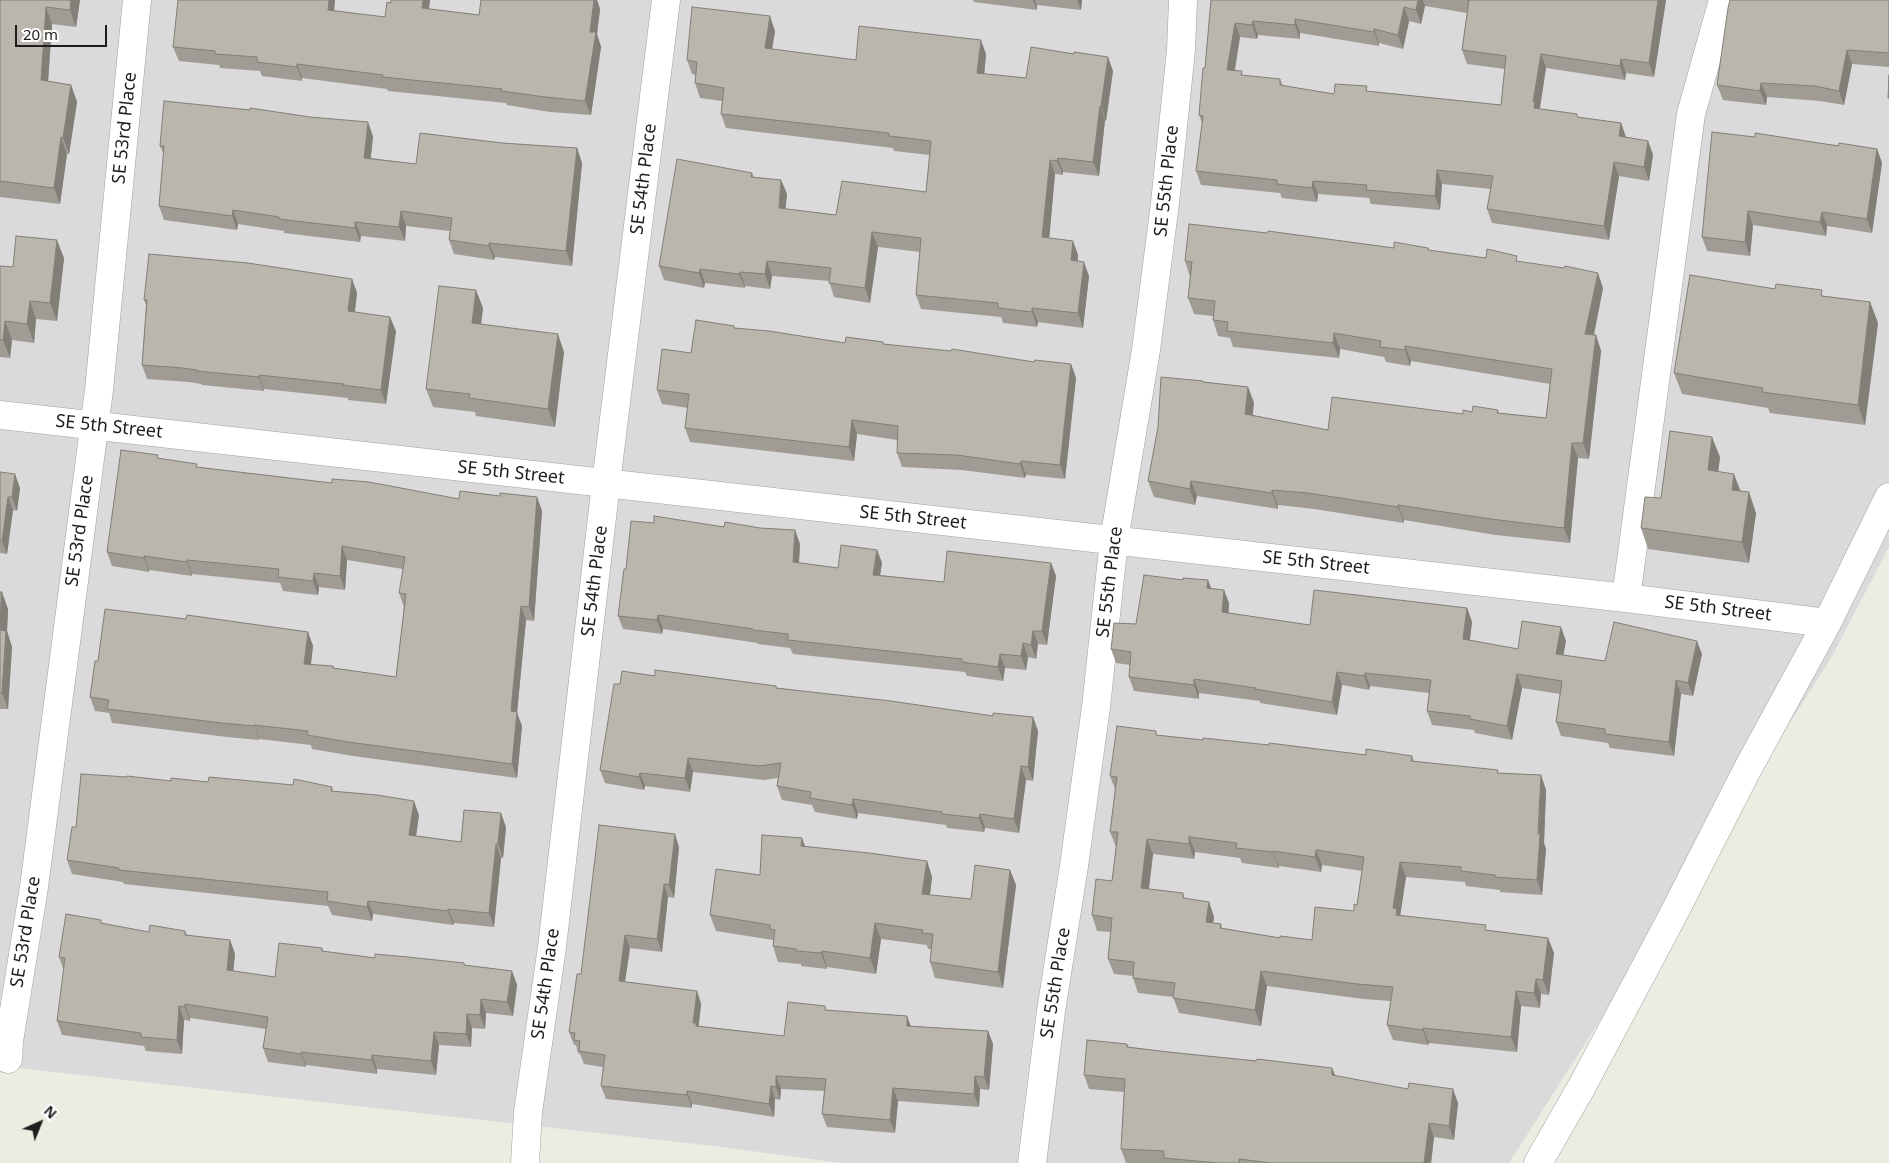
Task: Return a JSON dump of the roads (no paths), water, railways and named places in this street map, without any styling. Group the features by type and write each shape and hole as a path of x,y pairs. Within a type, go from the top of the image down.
{"street":[{"name":"SE 53rd Place","path":"8,1059 8,1041 34,887 94,426 137,0"},
{"name":"SE 54th Place","path":"525,1163 528,1112 552,947 606,483 666,0"},
{"name":"SE 55th Place","path":"1032,1163 1051,1011 1074,866 1096,707 1114,540 1146,350 1165,203 1181,50 1183,0"},
{"path":"1626,598 1691,114 1723,0"},
{"name":"SE 5th Street","path":"0,415 1827,622"},
{"path":"1538,1163 1586,1080 1827,622 1889,497"}]}
